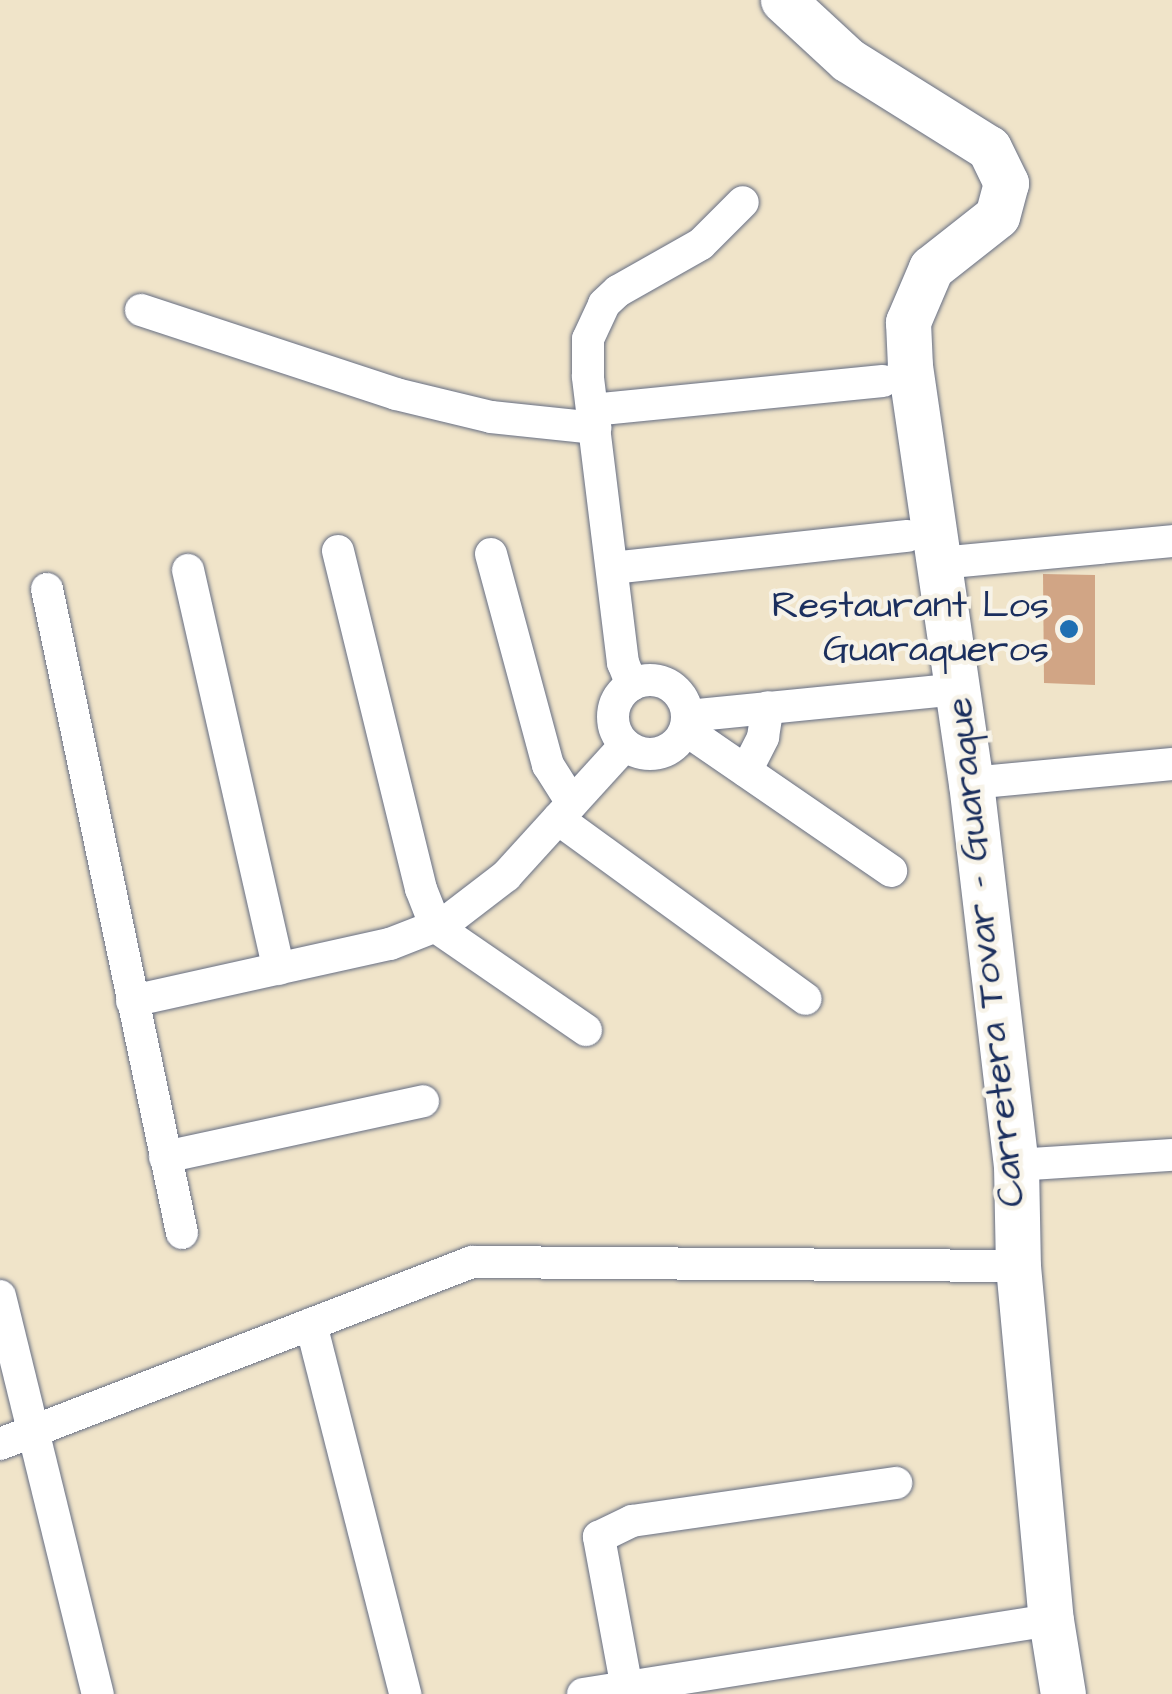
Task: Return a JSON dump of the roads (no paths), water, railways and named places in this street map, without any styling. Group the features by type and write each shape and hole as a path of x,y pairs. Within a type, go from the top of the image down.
{"street":[{"name":"Carretera Tovar - Guaraque","path":"782,0 848,60 989,148 1006,183 997,216 932,268 908,322 924,550 958,689 1016,1165 1018,1266 1051,1620 1063,1694"},
{"path":"632,685 623,663 593,419 588,338 604,304 618,291 701,244 743,202"},
{"path":"141,310 434,404 491,417 593,419 882,380"},
{"path":"612,568 1172,541"},
{"path":"338,550 420,889 436,927 586,1030"},
{"path":"491,554 548,765 565,811 806,999"},
{"path":"188,570 279,969"},
{"path":"47,590 182,1233"},
{"path":"890,871 746,771 687,723 684,701 662,682 632,685 614,705 613,719 626,745 652,755 666,751 687,723 768,707 958,689"},
{"path":"746,771 763,737 768,707"},
{"path":"132,1001 390,944 436,927 488,893 626,745"},
{"path":"971,783 1172,764"},
{"path":"165,1157 423,1101"},
{"path":"1016,1165 1172,1155"},
{"path":"0,1444 472,1262 1018,1266"},
{"path":"0,1296 98,1694"},
{"path":"311,1324 406,1694"},
{"path":"627,1690 600,1537 632,1522 896,1483"},
{"path":"583,1694 1051,1620"}],"place":[{"name":"Restaurant Los Guaraqueros","path":"1069,629"}]}
